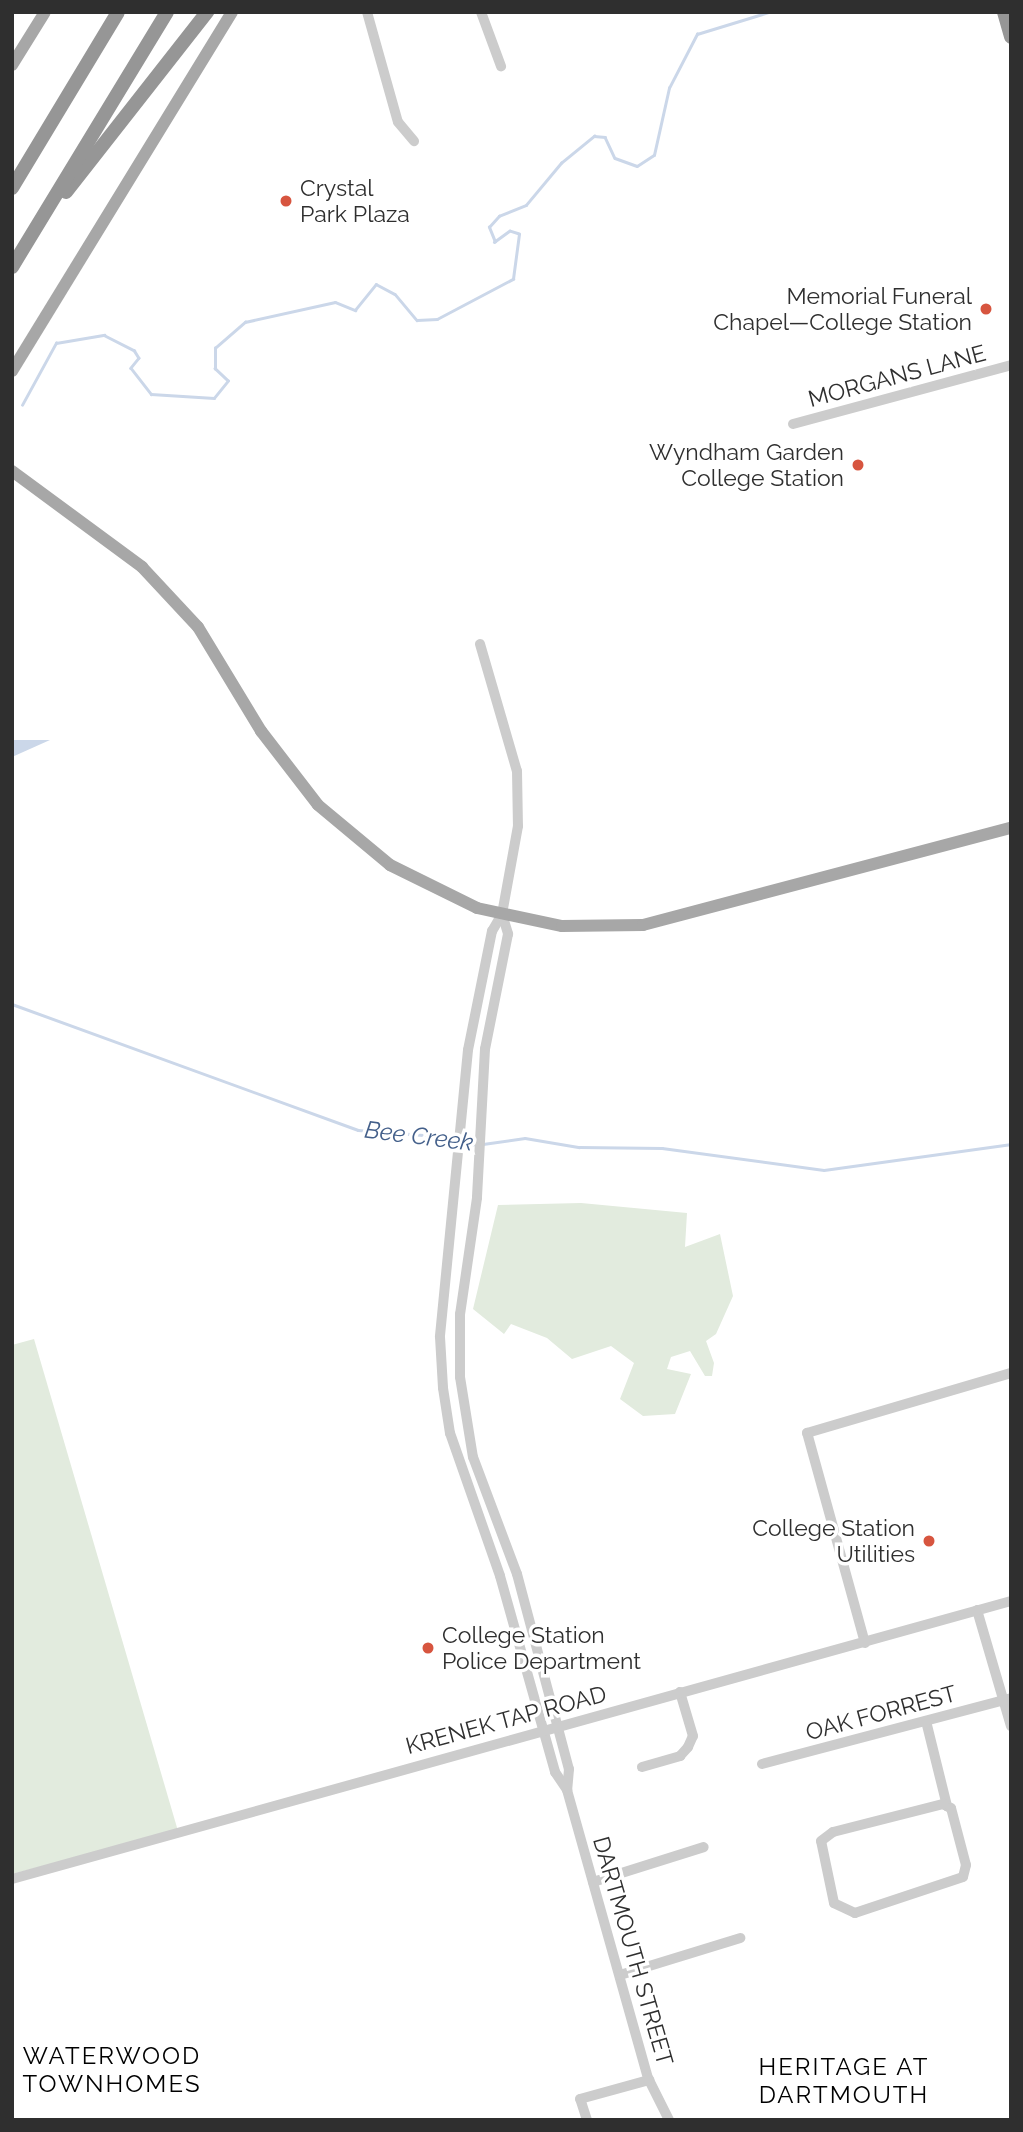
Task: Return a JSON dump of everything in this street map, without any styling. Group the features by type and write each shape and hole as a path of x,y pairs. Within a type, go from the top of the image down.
{"highway":[{"path":"57,111 106,12"},
{"path":"12,187 118,12"},
{"path":"12,267 167,12"},
{"path":"28,240 207,12"},
{"path":"1003,12 1011,37"}],"main road":[{"path":"12,65 45,12"},
{"path":"12,370 232,12"},
{"path":"13,470 142,567 198,626 291,775 340,826 424,885 502,914 562,926 601,928 675,920 1011,828"}],"street":[{"path":"367,12 398,122 414,141"},
{"path":"481,12 501,66"},
{"name":"MORGANS LANE","path":"793,424 1011,365"},
{"name":"DARTMOUTH STREET","path":"480,644 519,783 516,847 502,914 492,931 473,1015 457,1196 440,1337 444,1401 450,1433 500,1576 555,1772 567,1790 649,2080 669,2120"},
{"name":"DARTMOUTH STREET","path":"502,914 508,934 488,1021 477,1198 460,1314 458,1350 467,1432 517,1574 569,1769 567,1790"},
{"path":"865,1643 807,1433 1011,1373"},
{"name":"KRENEK TAP ROAD","path":"12,1880 1011,1601"},
{"path":"977,1610 1007,1699 1011,1726"},
{"path":"642,1767 680,1756 688,1747 693,1736 680,1692"},
{"name":"OAK FORREST","path":"762,1764 1007,1699"},
{"path":"926,1721 965,1865 963,1877 855,1913 834,1903 821,1841 833,1832 947,1806"},
{"path":"593,1882 704,1847"},
{"path":"620,1975 740,1938"},
{"path":"587,2120 579,2099 649,2080"}],"shaded area":[{"path":"581,1203 687,1213 685,1247 720,1234 733,1296 716,1334 706,1341 714,1363 712,1376 705,1376 690,1351 671,1357 667,1369 691,1374 675,1414 643,1416 620,1399 634,1363 611,1346 572,1359 547,1338 511,1324 504,1334 473,1309 498,1205"},
{"path":"34,1339 178,1831 12,1874 12,1345"}],"water":[{"path":"12,740 50,740 12,757"}],"waterway":[{"path":"22,405 56,343 104,335 134,350 139,358 131,368 151,394 214,398 228,381 215,369 215,348 245,322 335,302 355,310 376,284 395,294 417,320 437,319 513,279 519,234 510,231 495,242 489,227 499,216 526,205 561,163 594,136 605,137 615,158 637,166 654,155 669,88 697,34 769,12"},
{"name":"Bee Creek","path":"12,1004 358,1130 423,1135 443,1145 456,1145"},
{"name":"Bee Creek","path":"483,1144 525,1138 579,1147 662,1148 824,1170 1011,1144"},
{"name":"Bee Creek","path":"462,1145 477,1144"}],"place":[{"name":"Crystal Park Plaza","path":"286,201"},
{"name":"Memorial Funeral Chapel—College Station","path":"986,309"},
{"name":"Wyndham Garden College Station","path":"858,465"},
{"name":"College Station Utilities","path":"929,1541"},
{"name":"College Station Police Department","path":"428,1648"}],"district":[{"name":"WATERWOOD TOWNHOMES","path":"112,2070"},
{"name":"HERITAGE AT DARTMOUTH","path":"844,2081"}]}
